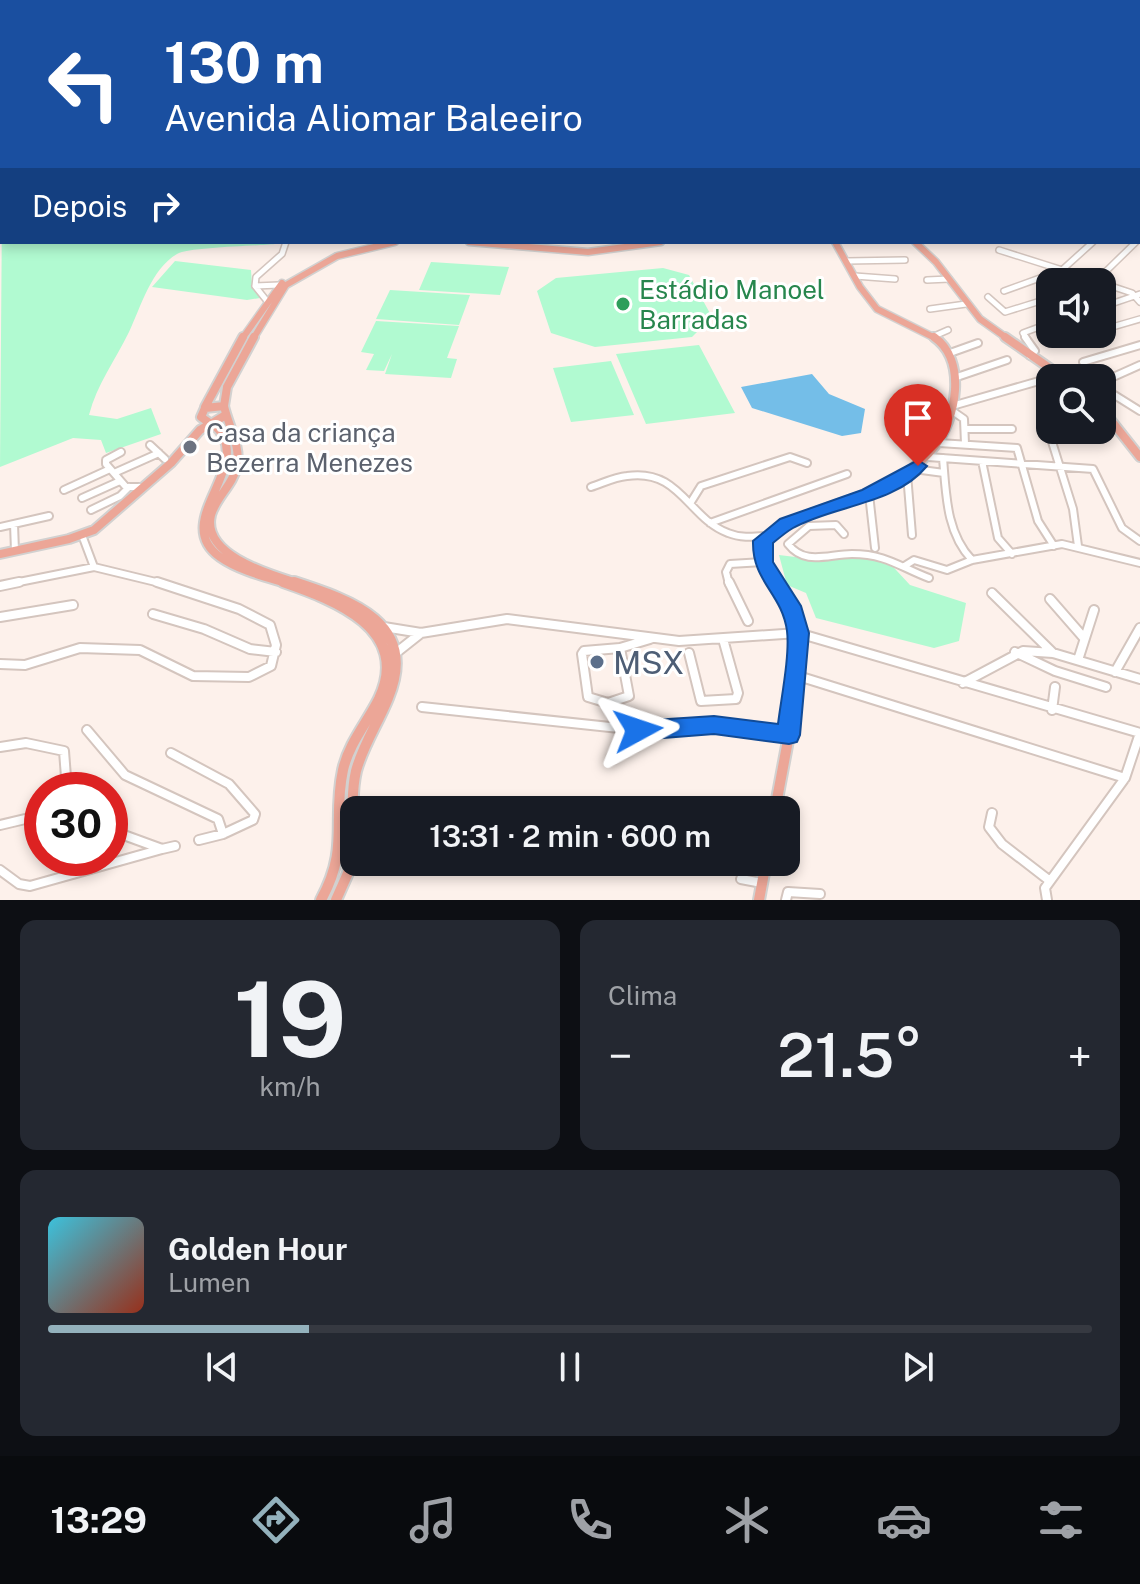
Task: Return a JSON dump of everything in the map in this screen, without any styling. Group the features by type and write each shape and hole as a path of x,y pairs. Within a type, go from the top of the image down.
{"main road":[{"path":"190,442 219,379 279,285 321,258 368,244"},
{"path":"355,796 356,771 368,736 394,682 397,652 384,627 351,603 246,562 218,545 211,534 209,518 237,464 224,411 227,387 286,285 337,256 387,244"},
{"path":"493,244 588,252 646,244"},
{"path":"516,244 572,249 621,244"},
{"path":"778,796 789,735 798,633 791,606 763,562 761,545 765,536 787,523 869,494 910,472 939,443 952,408 954,378 950,353 932,337 879,310 868,299 836,244"},
{"path":"917,244 949,279 966,304 990,327 1042,364"},
{"path":"205,408 224,411"},
{"path":"0,554 82,535 109,519 200,430 224,411"},
{"path":"201,417 224,435 229,462 204,512 203,532 212,549 233,564 351,610 376,631 387,655 382,692 359,730 344,767 339,854 321,900"},
{"path":"1116,427 1140,457"},
{"path":"336,900 347,876"},
{"path":"759,900 763,876"}],"street":[{"path":"267,301 255,286 256,277 285,250 286,244"},
{"path":"1064,268 1091,244"},
{"path":"1111,268 1134,244"},
{"path":"999,250 1056,268"},
{"path":"847,261 905,260"},
{"path":"855,276 895,279"},
{"path":"927,280 949,279"},
{"path":"1004,291 1036,279"},
{"path":"1116,302 1136,294 1140,284"},
{"path":"255,286 279,285"},
{"path":"1116,288 1136,294 1140,302"},
{"path":"988,297 1001,311 1009,312 1036,303"},
{"path":"930,309 966,304"},
{"path":"1116,326 1140,319"},
{"path":"1030,356 1035,351 1023,333 1036,328"},
{"path":"932,337 948,330"},
{"path":"950,353 978,343"},
{"path":"1083,362 1140,345"},
{"path":"954,378 1007,360"},
{"path":"1116,376 1140,365"},
{"path":"952,408 1036,384"},
{"path":"1116,396 1140,411"},
{"path":"952,408 963,416 968,429 965,444"},
{"path":"968,429 1012,429"},
{"path":"939,443 1018,449 1038,521 1054,546"},
{"path":"1052,444 1073,509 1078,546"},
{"path":"64,490 162,456 150,445"},
{"path":"121,452 106,460 112,471 129,487 144,487"},
{"path":"691,502 701,486 790,457 807,463"},
{"path":"928,457 1093,469 1106,500 1126,534 1140,541"},
{"path":"943,458 954,529 960,545 972,560"},
{"path":"982,461 998,538 1012,554"},
{"path":"912,535 910,472 944,473"},
{"path":"710,523 847,474"},
{"path":"591,487 627,476 647,476 671,484 710,523 729,536 765,536"},
{"path":"82,498 120,481"},
{"path":"91,510 120,496 129,487"},
{"path":"869,494 875,548"},
{"path":"0,527 49,516"},
{"path":"14,524 15,551"},
{"path":"844,534 836,525 809,526 788,544 798,555 818,559 851,553 906,565 929,578"},
{"path":"82,535 94,567"},
{"path":"906,565 912,560 947,570 972,560 1054,546 1078,546 1112,558 1140,563"},
{"path":"748,621 731,591 726,572 730,564 763,562"},
{"path":"0,586 94,567 187,591 265,621 275,635 276,652 266,671 235,678 185,675 140,650 80,648 25,665 0,664"},
{"path":"992,593 1053,653"},
{"path":"1050,599 1084,638"},
{"path":"0,617 73,605"},
{"path":"1078,660 1094,610"},
{"path":"153,614 204,629 250,649 276,652"},
{"path":"384,627 421,633 507,619 694,641 798,633 1052,710 1140,733 1125,778 1045,888 1047,900"},
{"path":"1115,672 1140,628"},
{"path":"397,652 421,633"},
{"path":"620,648 629,696 606,703 588,697 583,652 620,648 652,638"},
{"path":"689,653 701,701 736,699 738,693 723,639"},
{"path":"963,683 1015,652 1053,653 1140,679"},
{"path":"1015,652 1055,671 1106,687"},
{"path":"795,675 1125,778"},
{"path":"1052,710 1055,687"},
{"path":"422,707 638,730 714,725 789,735"},
{"path":"87,730 125,775 211,814 218,819 223,834"},
{"path":"0,747 26,743 64,751 66,772"},
{"path":"171,753 216,773 248,803 255,814 253,820 223,834 199,840"},
{"path":"992,813 989,827 997,838 1050,881"},
{"path":"0,825 24,819"},
{"path":"128,837 162,849"},
{"path":"0,870 19,884 36,884 175,846"},
{"path":"741,879 762,883"},
{"path":"786,900 788,892 793,890 820,894"}],"green space":[{"path":"2,244 275,244 209,248 177,254 154,279 101,383 89,415 117,419 151,408 161,434 106,453 101,440 73,438 0,467"},
{"path":"175,261 251,270 252,285 260,298 247,300 152,287"},
{"path":"431,262 509,267 500,295 419,290"},
{"name":"Estádio Manoel Barradas","path":"663,268 689,275 712,317 692,337 595,347 551,333 537,291 556,278"},
{"path":"390,290 470,295 459,325 376,319"},
{"path":"376,321 459,326 447,358 457,359 451,378 385,374 392,354 384,371 366,370 374,354 361,352"},
{"path":"699,345 735,413 646,424 616,354"},
{"path":"611,361 634,415 571,422 553,368"},
{"path":"862,554 884,557 910,585 966,603 959,641 934,648 816,618 806,593 787,585 779,555 828,561"}],"water":[{"path":"812,374 829,394 865,409 861,433 842,436 752,408 741,387"}],"place":[{"name":"Estádio Manoel Barradas","path":"623,304"},
{"name":"Casa da criança Bezerra Menezes","path":"190,447"},
{"name":"MSX","path":"597,662"}],"route":[{"path":"638,730 714,725 789,735 797,622 791,606 763,562 761,549 765,536 787,523 869,494 918,466"}]}
